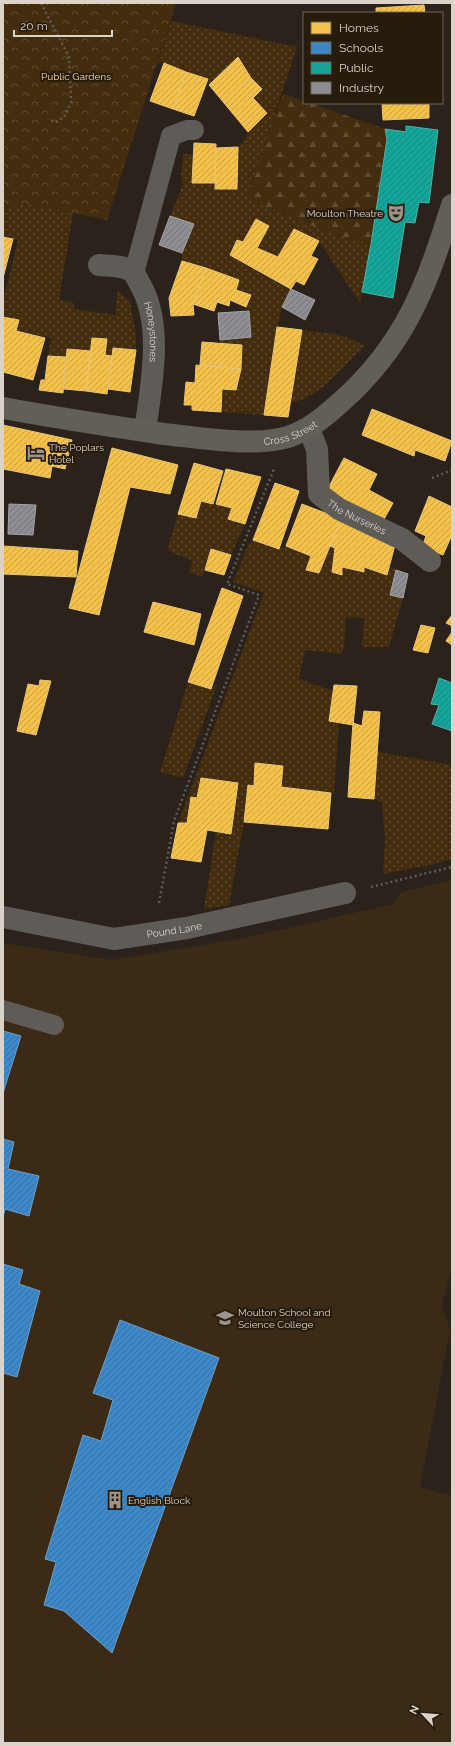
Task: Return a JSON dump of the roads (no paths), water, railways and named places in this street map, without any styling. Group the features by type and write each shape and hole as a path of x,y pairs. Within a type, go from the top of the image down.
{"street":[{"name":"Cross Street","path":"3,408 94,425 223,440 264,441 287,437 309,429 346,398 369,375 401,332 426,284 452,206"},
{"path":"98,265 123,268 134,273"},
{"name":"Honeystones","path":"134,273 144,290 151,313 153,341 151,386 145,431"},
{"name":"The Nurseries","path":"309,429 316,449 320,494 339,510 402,539 430,561"},
{"name":"Pound Lane","path":"3,917 114,940 187,928 345,893"}],"lane":[{"path":"134,273 171,136 187,130 194,130"},
{"path":"3,1010 54,1026"}],"place":[{"name":"Moulton Theatre","path":"396,213"},
{"name":"The Poplars Hotel","path":"36,453"},
{"name":"Moulton School and Science College","path":"225,1318"},
{"name":"English Block","path":"115,1500"}],"park label":[{"name":"Public Gardens","path":"76,76"}]}
